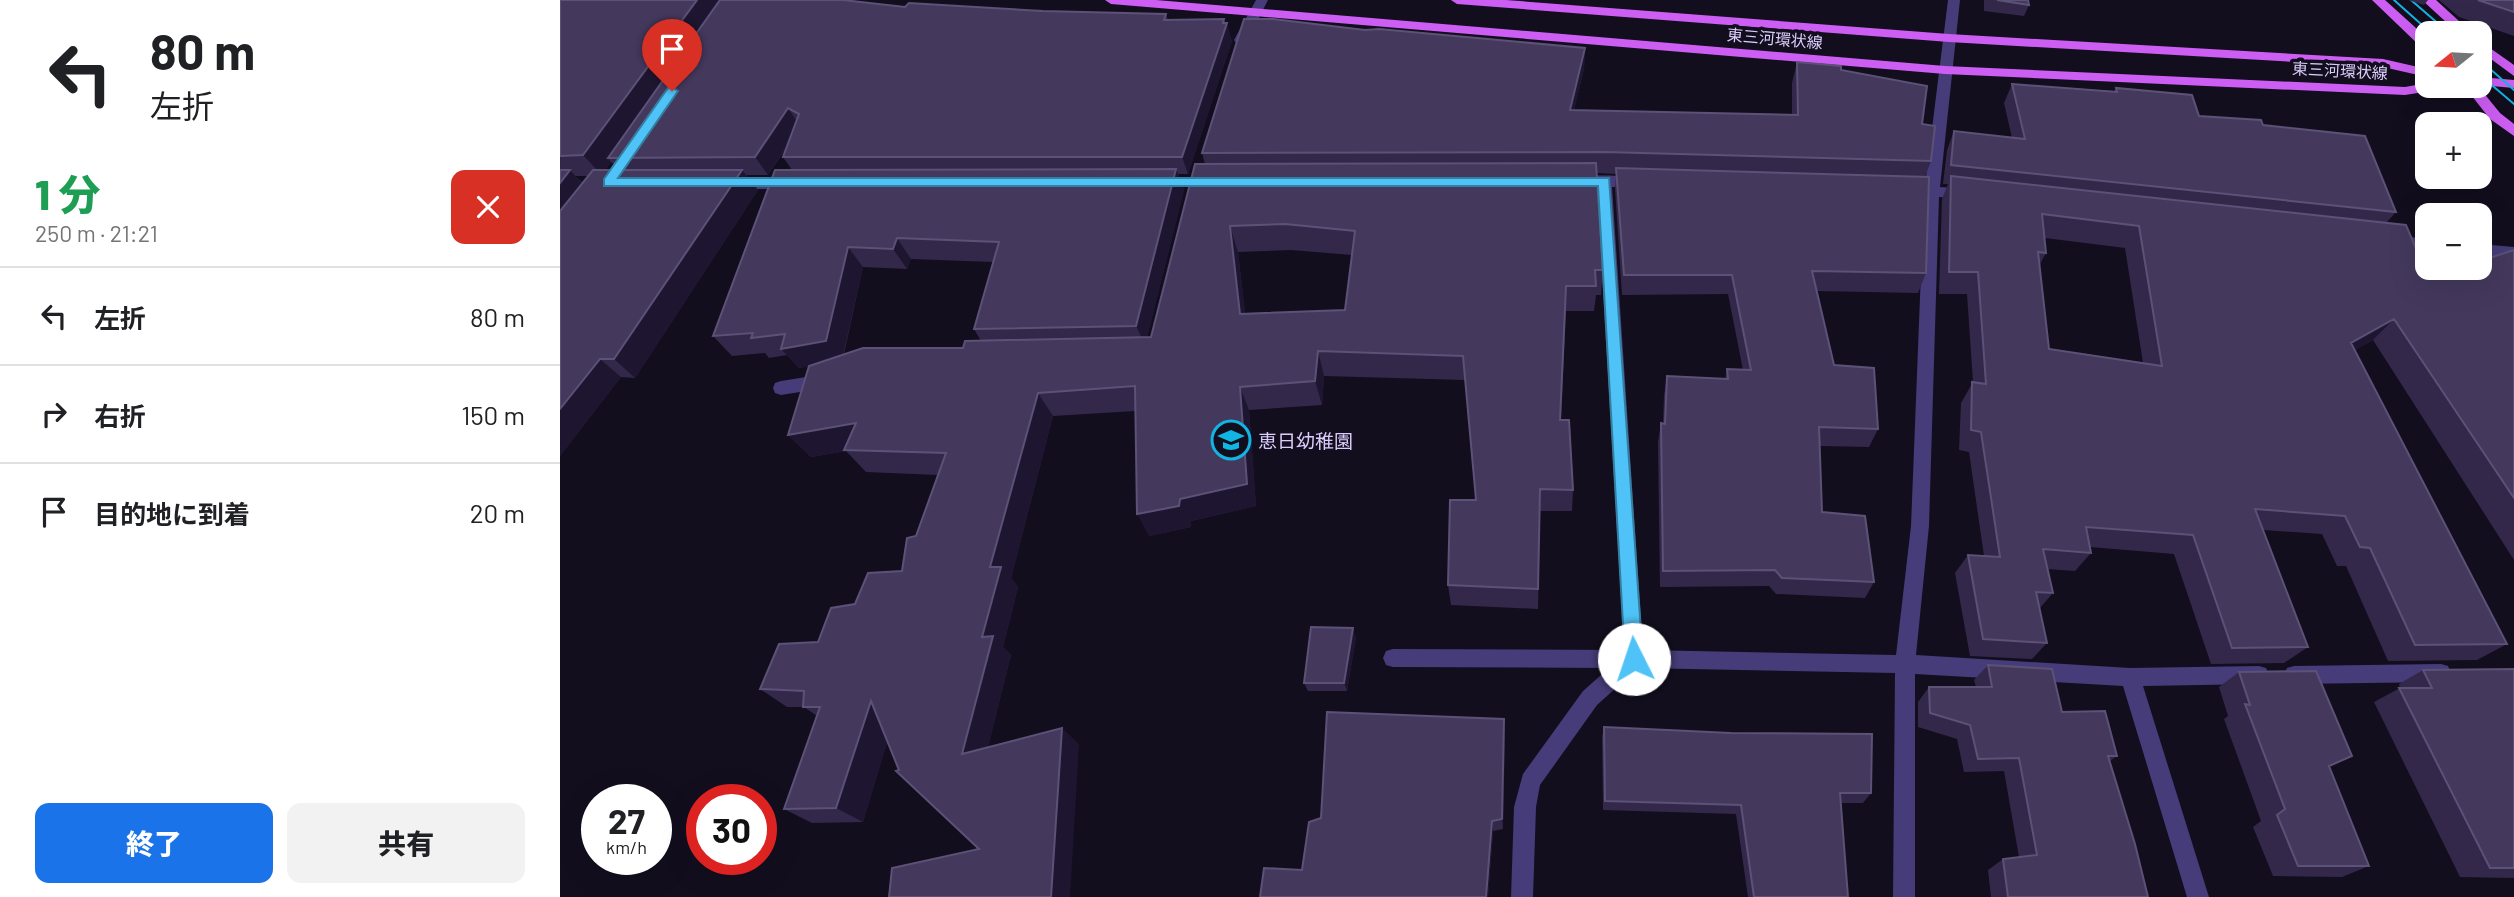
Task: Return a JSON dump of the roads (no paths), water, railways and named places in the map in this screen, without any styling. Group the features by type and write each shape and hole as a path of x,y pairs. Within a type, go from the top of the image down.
{"main road":[{"name":"東三河環状線","path":"1111,0 1259,6 1945,70 2415,89"},
{"name":"東三河環状線","path":"1457,0 1949,38 2383,63 2415,70"},
{"path":"2378,0 2415,34"},
{"path":"2428,0 2452,21"},
{"path":"2492,55 2514,72"},
{"path":"2492,83 2514,84"},
{"path":"2481,98 2495,116 2514,131"}],"street":[{"path":"1904,897 1905,664 1920,526 1932,190 1954,0"},
{"path":"1236,56 1244,31 1259,6"},
{"path":"1563,181 1659,183"},
{"path":"1604,181 1634,659"},
{"path":"720,184 802,184"},
{"path":"1891,189 1987,196"},
{"path":"2372,238 2415,243"},
{"path":"2492,251 2514,253"},
{"path":"781,388 845,376"},
{"path":"1393,658 1905,664 2130,677 2459,672"},
{"path":"1522,897 1525,807 1530,781 1590,698 1634,659"},
{"path":"2130,677 2198,897"}],"tram line":[{"path":"2394,0 2418,21"},
{"path":"2411,0 2435,21"},
{"path":"2492,71 2514,90"},
{"path":"2492,85 2514,104"}],"place":[{"name":"恵日幼稚園","path":"1231,440"}]}
